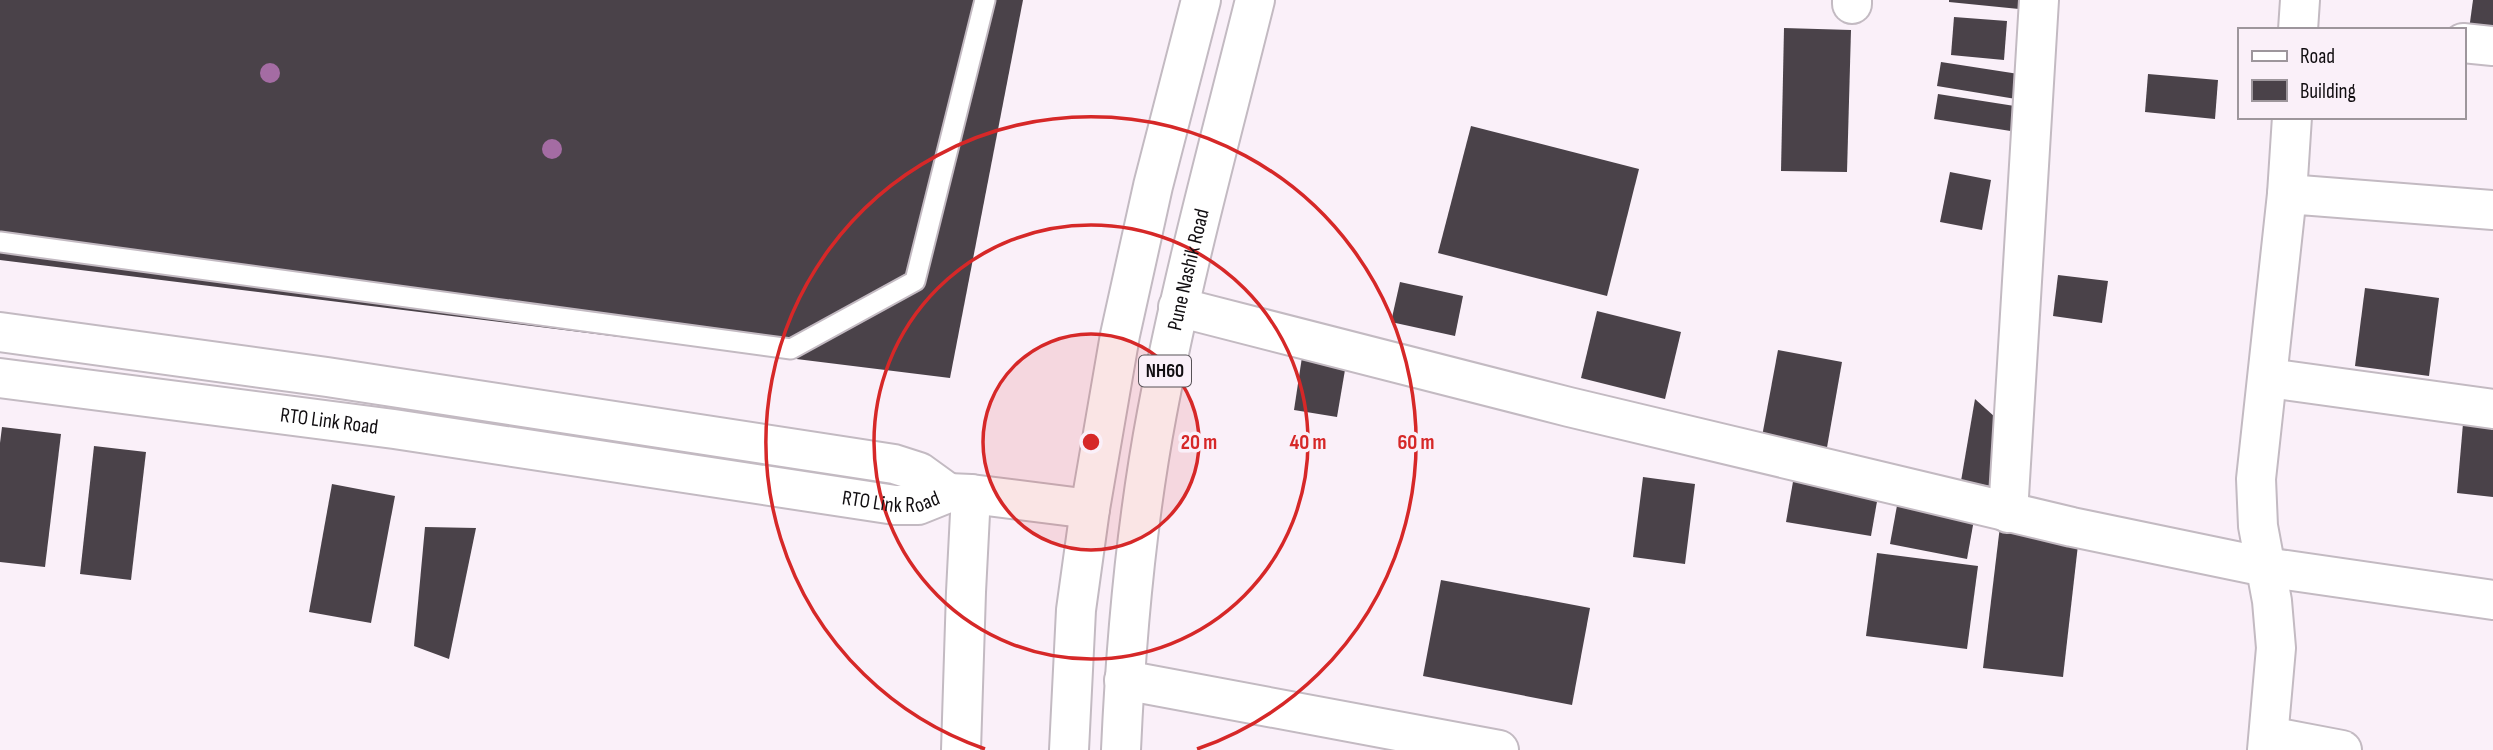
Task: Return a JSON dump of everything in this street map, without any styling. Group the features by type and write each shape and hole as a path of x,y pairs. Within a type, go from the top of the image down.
{"main road":[{"name":"NH60","path":"1069,750 1076,610 1090,509 1123,322 1153,186 1201,0"},
{"name":"Pune Nashik Road","path":"1121,750 1128,618 1156,415 1178,307 1255,0"},
{"path":"2008,513 2039,0"},
{"path":"2298,28 2300,0"},
{"path":"2465,43 2493,46"},
{"path":"2292,119 2269,378 2256,479 2258,526 2272,601 2276,648 2268,743 2342,750"},
{"path":"2287,194 2493,210"},
{"path":"1178,307 1569,407 2008,513 2265,567 2493,600"},
{"name":"RTO Link Road","path":"0,332 341,379 894,464 919,472 960,493"},
{"name":"RTO Link Road","path":"0,378 394,429 895,505 918,505 960,493"},
{"path":"2269,378 2493,409"},
{"path":"961,750 965,592 960,493 1090,509"},
{"path":"1124,680 1499,750"}],"lane":[{"path":"0,242 791,349 915,281 985,0"}],"building":[{"path":"0,0 1023,0 950,378 0,260"},
{"path":"1949,0 2020,0 2019,9"},
{"path":"2473,0 2493,0 2493,40 2468,37"},
{"path":"1954,17 2007,21 2004,60 1951,55"},
{"path":"1784,28 1851,30 1847,172 1781,171"},
{"path":"1941,62 2025,75 2022,100 1937,86"},
{"path":"2148,74 2218,80 2215,119 2145,112"},
{"path":"1938,94 2021,107 2017,132 1934,119"},
{"path":"1471,126 1639,169 1607,296 1438,253"},
{"path":"1950,172 1991,180 1982,230 1940,222"},
{"path":"2058,275 2108,281 2102,323 2053,316"},
{"path":"1400,282 1463,296 1455,336 1391,322"},
{"path":"2365,288 2439,298 2429,376 2355,366"},
{"path":"1597,311 1681,332 1665,399 1581,378"},
{"path":"1778,350 1842,362 1826,453 1761,442"},
{"path":"1302,357 1346,364 1337,417 1294,410"},
{"path":"1975,399 2006,427 1996,487 1961,481"},
{"path":"2464,412 2493,414 2493,497 2457,493"},
{"path":"2,427 61,434 45,567 0,562"},
{"path":"94,446 146,452 131,580 80,574"},
{"path":"1794,476 1879,490 1871,536 1786,522"},
{"path":"1643,477 1695,484 1685,564 1633,557"},
{"path":"332,484 395,496 371,623 309,612"},
{"path":"1898,500 1975,514 1967,559 1890,544"},
{"path":"2000,526 2079,536 2063,677 1983,668"},
{"path":"425,527 476,528 449,659 414,646"},
{"path":"1877,553 1978,566 1967,649 1866,636"},
{"path":"1441,580 1590,608 1572,705 1423,676"}]}
